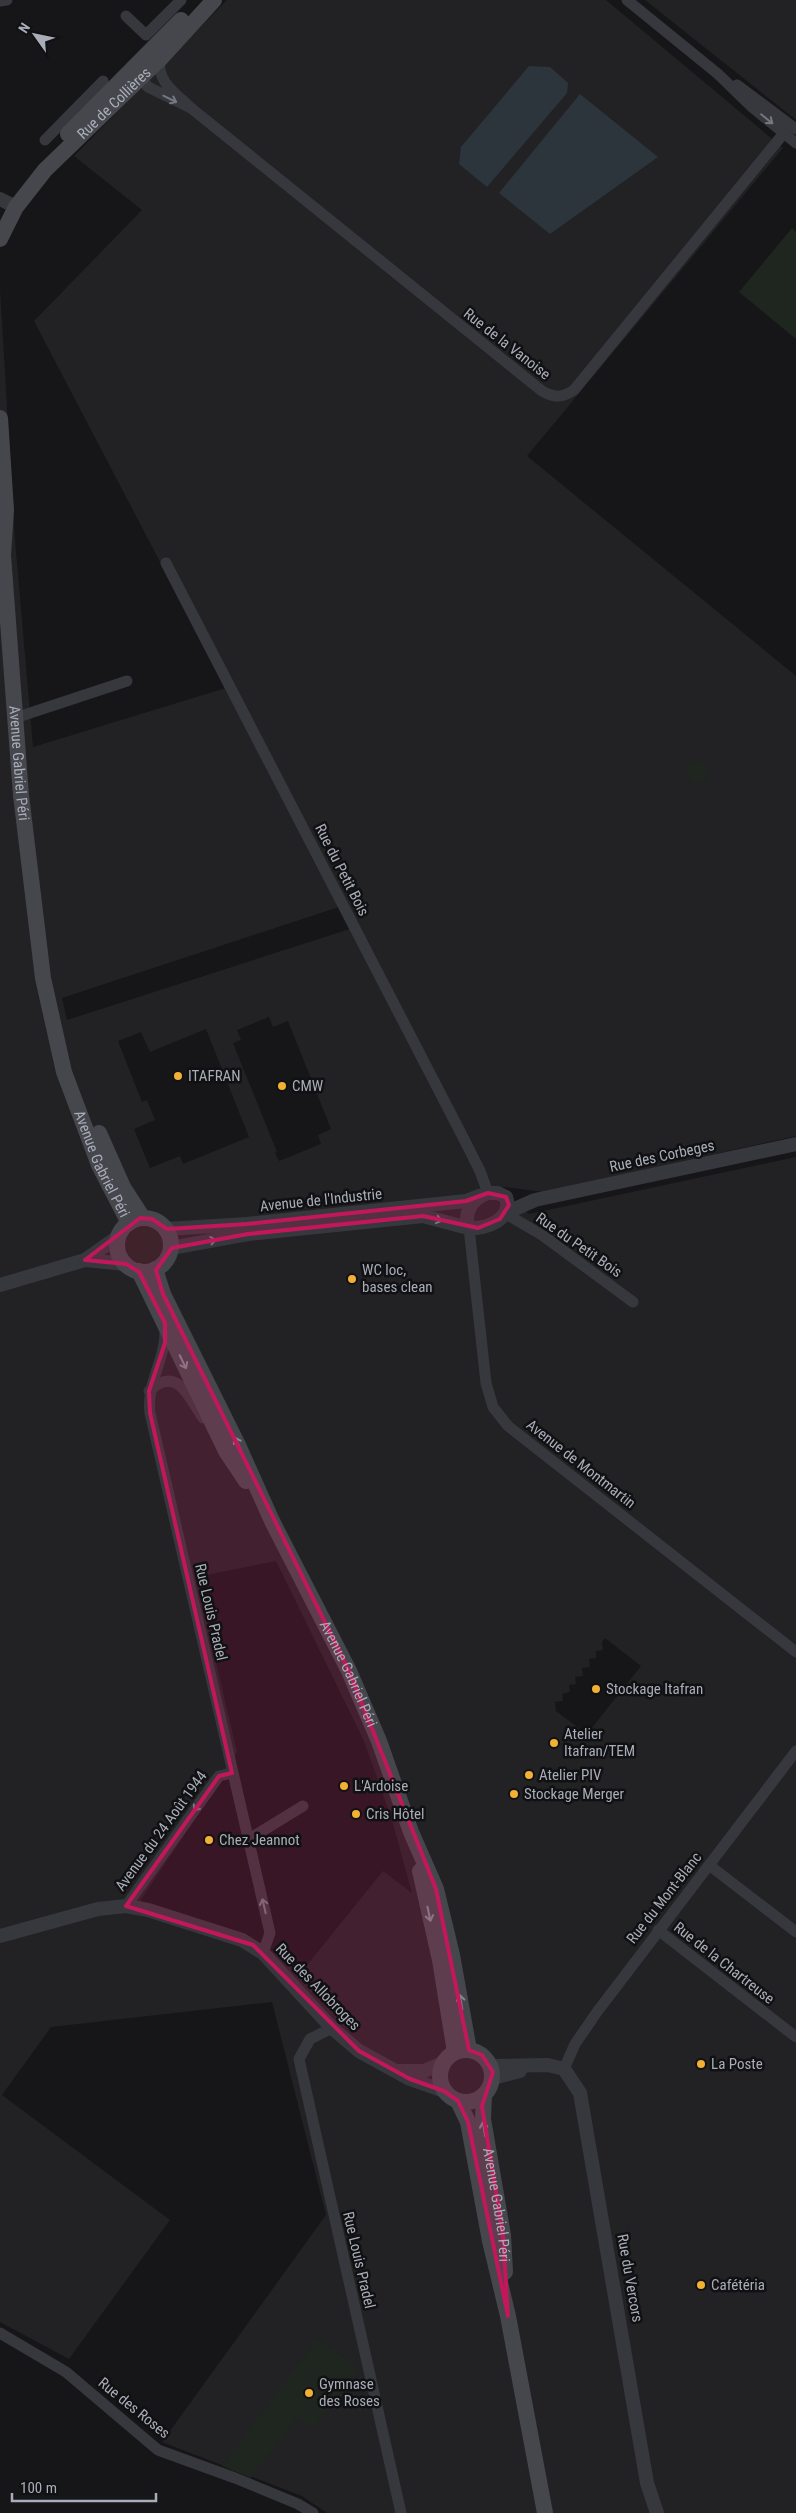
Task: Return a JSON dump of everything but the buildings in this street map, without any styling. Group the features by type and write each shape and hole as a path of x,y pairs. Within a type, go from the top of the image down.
{"main road":[{"name":"Rue de Collières","path":"5,211 143,77 178,14 200,0"},
{"name":"Rue de Collières","path":"5,211 17,187 79,114 156,55 214,0"},
{"path":"0,239 5,211"},
{"name":"Avenue Gabriel Péri","path":"0,418 6,510 3,555 22,809 35,923 52,1018 109,1160 136,1220"},
{"path":"0,538 3,555"},
{"path":"136,1220 157,1221 166,1229 170,1238 171,1248 166,1261 140,1268 118,1251 119,1236 136,1220"},
{"name":"Avenue Gabriel Péri","path":"140,1268 226,1451 272,1520"},
{"name":"Avenue Gabriel Péri","path":"140,1268 163,1294 238,1444 272,1520 349,1672 379,1741 411,1832 436,1889 452,1955 456,2055"},
{"path":"456,2055 482,2055 492,2072 484,2095 472,2102 458,2101 444,2090 440,2074 456,2055"},
{"name":"Avenue Gabriel Péri","path":"484,2095 483,2119 503,2235 508,2316"},
{"name":"Avenue Gabriel Péri","path":"458,2101 468,2122 490,2241 508,2316 545,2513"}],"street":[{"path":"0,1 7,0"},
{"name":"Rue de Collières","path":"126,16 146,35 178,14 181,0"},
{"path":"627,0 718,74 752,107 796,143"},
{"name":"Rue de la Vanoise","path":"156,55 160,74 168,88 191,108 542,391 552,396 564,397 574,390 784,133"},
{"path":"718,74 757,98 796,129"},
{"name":"Rue de la Vanoise","path":"143,77 144,82 155,92 191,108"},
{"name":"Rue de Collières","path":"45,140 79,114 103,81"},
{"name":"Rue du Petit Bois","path":"166,563 467,1145 480,1171 483,1195"},
{"path":"15,718 128,681"},
{"name":"Rue des Corbeges","path":"469,1228 489,1225 507,1213 535,1200 796,1144"},
{"name":"Rue des Corbeges","path":"483,1195 498,1193 506,1197 535,1200"},
{"path":"469,1228 466,1219 469,1209 483,1195"},
{"name":"Avenue de l'Industrie","path":"166,1229 277,1221 466,1201 483,1195"},
{"path":"506,1197 509,1205 507,1213"},
{"name":"Rue du Petit Bois","path":"507,1213 542,1235 633,1302"},
{"name":"Avenue de l'Industrie","path":"171,1248 248,1234 423,1216 469,1228"},
{"name":"Avenue de Montmartin","path":"469,1228 486,1383 493,1407 508,1426 796,1652"},
{"path":"0,1285 85,1260 119,1236"},
{"path":"85,1260 140,1268"},
{"name":"Rue Louis Pradel","path":"165,1323 165,1343 149,1391 150,1413 270,1933 263,1952"},
{"path":"149,1391 159,1382 166,1380 179,1384 226,1451"},
{"name":"Rue du Mont-Blanc","path":"564,2069 575,2044 597,2012 796,1751"},
{"name":"Avenue du 24 Août 1944","path":"0,1936 98,1909 126,1906 218,1776 232,1772"},
{"path":"249,1839 303,1806"},
{"path":"709,1865 796,1932"},
{"name":"Rue des Allobroges","path":"126,1906 148,1910 242,1940 263,1952 332,2028 359,2052 410,2079 444,2090"},
{"name":"Rue de la Chartreuse","path":"658,1930 796,2037"},
{"name":"Rue Louis Pradel","path":"332,2028 310,2039 299,2059 401,2513"},
{"name":"Rue des Allobroges","path":"397,2071 424,2071 456,2055"},
{"path":"492,2072 548,2065 564,2069"},
{"name":"Rue du Vercors","path":"564,2069 580,2093 647,2483 657,2513"},
{"name":"Rue des Roses","path":"0,2333 66,2372 158,2450 235,2478 298,2504 312,2513"}],"highlighted area":[{"path":"488,1193 506,1197 509,1205 500,1219 478,1228 423,1216 248,1234 172,1248 156,1270 163,1294 349,1671 436,1889 469,2050 482,2055 493,2072 482,2106 503,2235 508,2316 468,2122 458,2101 444,2091 410,2079 359,2051 253,1945 126,1906 219,1776 232,1773 150,1413 149,1391 165,1343 165,1323 139,1272 126,1264 85,1260 140,1218 152,1219 167,1229 247,1224 466,1201"}],"shaded area":[{"path":"227,0 606,0 783,148 527,456 796,676 796,1136 544,1192 496,1186 529,1214 796,1157 796,2513 327,2513 302,2496 162,2442 326,2215 272,2002 51,2027 2,2095 170,2220 69,2359 0,2322 0,290 15,540 33,747 226,688 34,321 142,210 74,156","holes":["348,904 359,926 67,1020 62,998","269,1017 273,1027 288,1021 331,1129 318,1135 321,1144 279,1161 233,1043 241,1040 237,1030","206,1029 249,1137 183,1164 180,1156 150,1168 134,1129 155,1120 147,1100 142,1102 118,1041 141,1032 150,1052","276,1561 364,1741 392,1820 412,1893 383,1871 299,1975 283,1958 255,1940 140,1901 222,1779 237,1752 196,1577","605,1638 641,1666 587,1734 556,1711 555,1702 563,1701 562,1694 570,1692 569,1685 576,1684 575,1677 583,1676 582,1668 590,1667 589,1659 596,1658 596,1651 603,1650 602,1642"]},
{"path":"645,0 796,0 796,120 791,116"},
{"path":"529,66 550,67 568,83 567,93 487,187 459,164 461,147"},
{"path":"580,94 658,157 550,234 499,193"},
{"path":"792,228 796,232 796,339 739,292"},
{"path":"698,761 706,764 709,772 706,780 698,783 690,780 687,772 690,764"},
{"path":"145,1227 158,1232 163,1245 158,1258 145,1263 132,1258 127,1245 132,1232"},
{"name":"Gymnase des Roses","path":"318,2338 359,2369 313,2428 297,2418 251,2478 222,2466"}],"place":[{"name":"ITAFRAN","path":"178,1076"},
{"name":"CMW","path":"282,1086"},
{"name":"WC loc, bases clean","path":"352,1279"},
{"name":"Stockage Itafran","path":"596,1689"},
{"name":"Atelier Itafran/TEM","path":"554,1743"},
{"name":"Atelier PIV","path":"529,1775"},
{"name":"L'Ardoise","path":"344,1786"},
{"name":"Stockage Merger","path":"514,1794"},
{"name":"Cris Hôtel","path":"356,1814"},
{"name":"Chez Jeannot","path":"209,1840"},
{"name":"La Poste","path":"701,2064"},
{"name":"Cafétéria","path":"701,2285"},
{"name":"Gymnase des Roses","path":"309,2393"}]}
